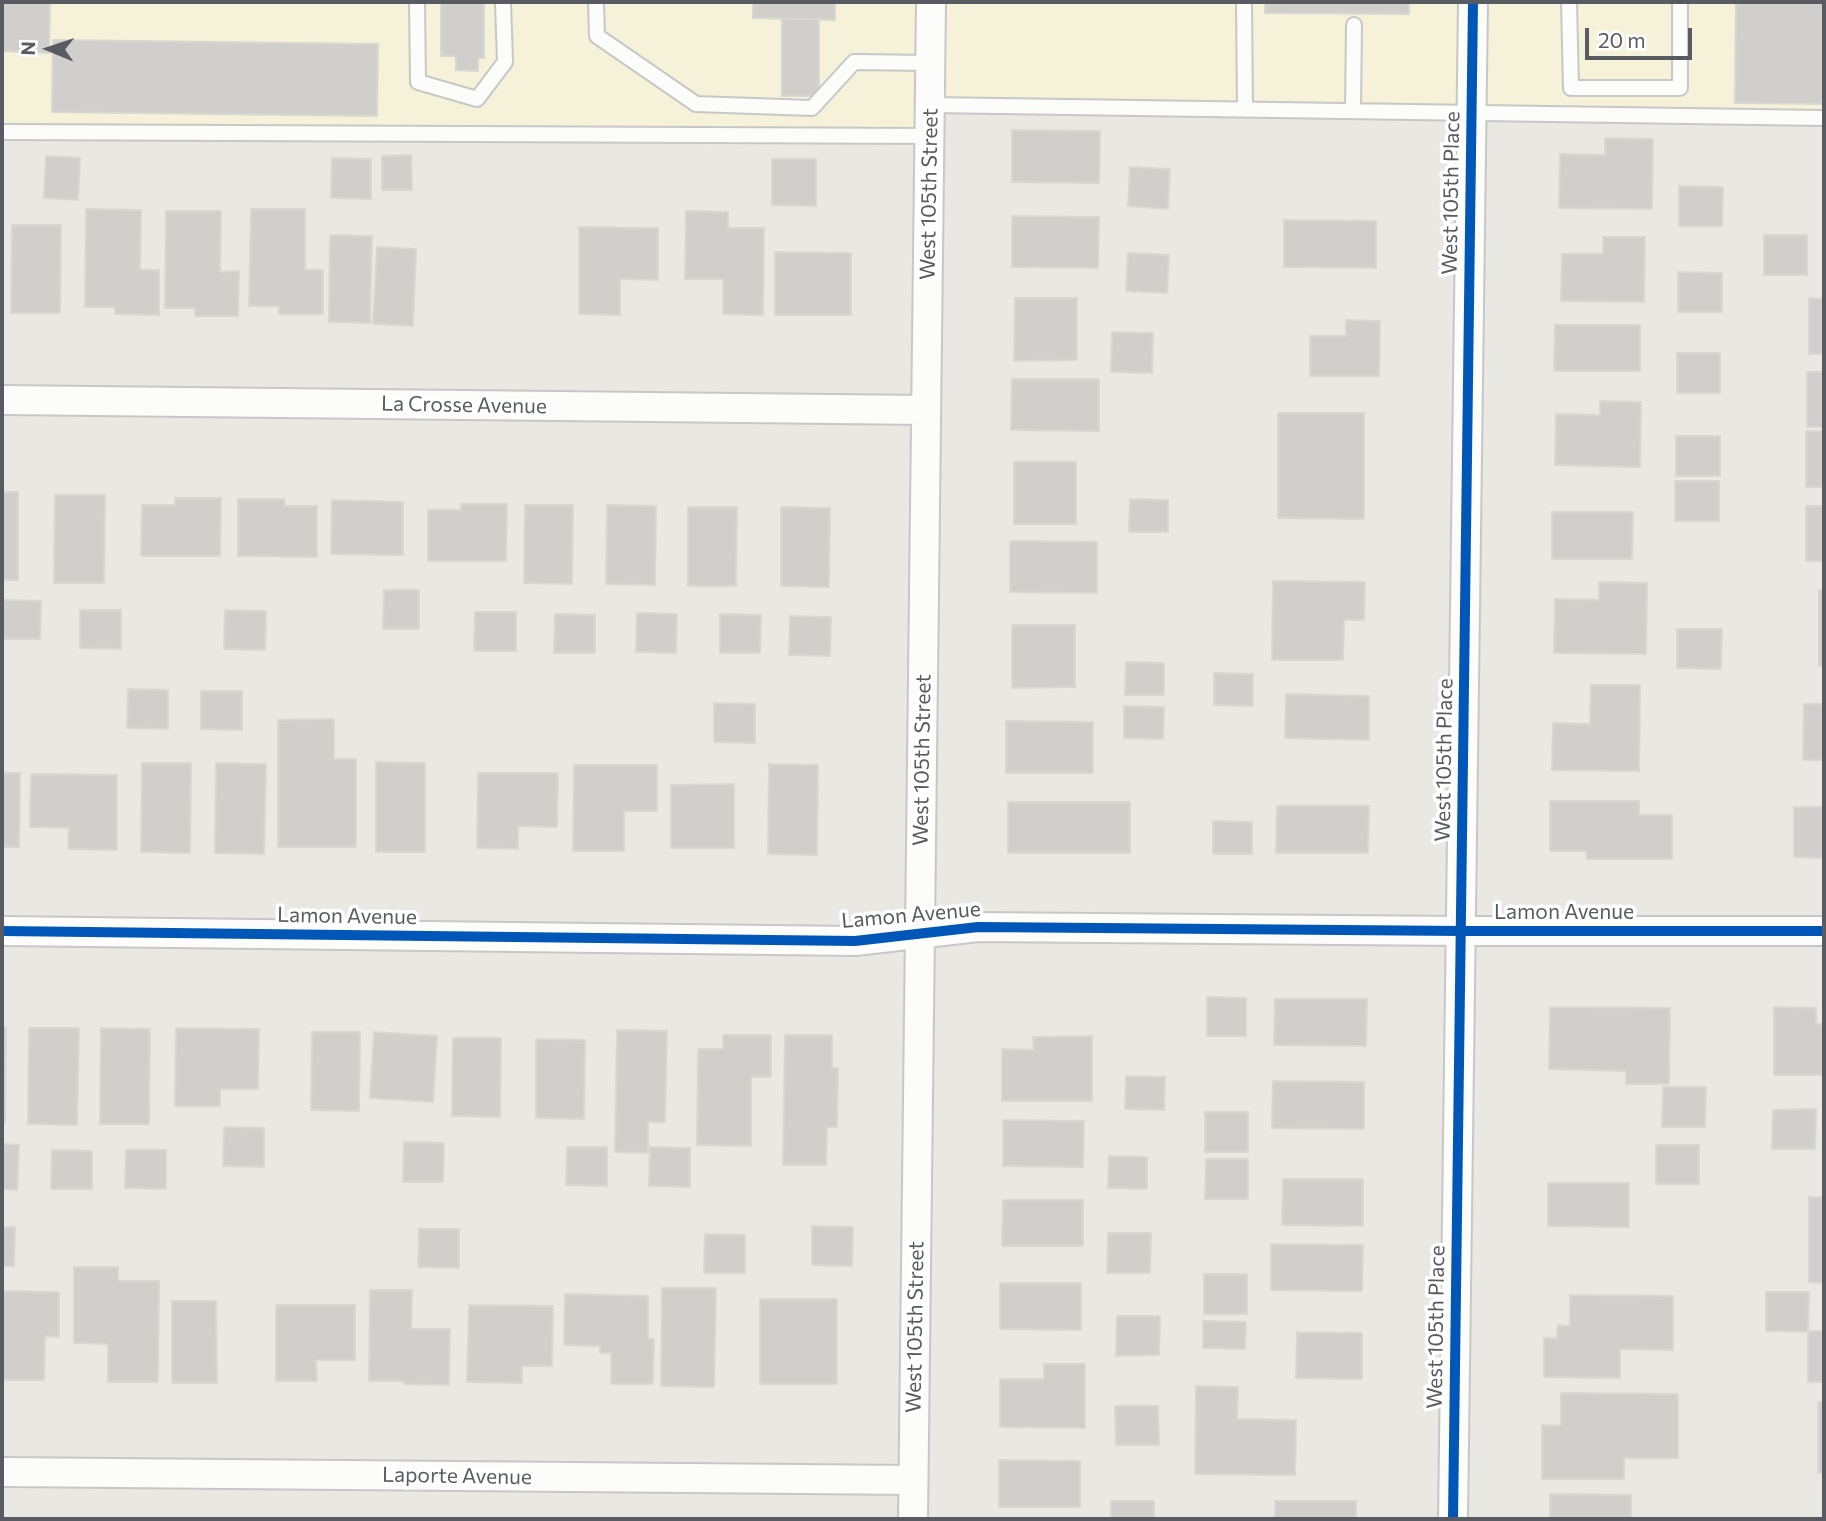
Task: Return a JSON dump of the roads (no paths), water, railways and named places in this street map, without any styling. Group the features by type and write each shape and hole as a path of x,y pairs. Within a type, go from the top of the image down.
{"street":[{"name":"West 105th Street","path":"913,1519 931,2"},
{"name":"West 105th Place","path":"1453,1519 1473,2"},
{"name":"La Crosse Avenue","path":"2,400 926,410"},
{"name":"Lamon Avenue","path":"2,931 855,941 978,927 1461,932 1824,931"},
{"name":"Laporte Avenue","path":"2,1472 913,1480"}],"lane":[{"path":"417,2 418,82 477,99 505,62 503,2"},
{"path":"596,2 597,36 696,104 811,108 854,62 930,63"},
{"path":"1244,2 1245,110"},
{"path":"1569,2 1571,88 1680,88 1680,2"},
{"path":"1353,111 1354,24"},
{"path":"930,105 1824,118"},
{"path":"2,132 930,136"}]}
